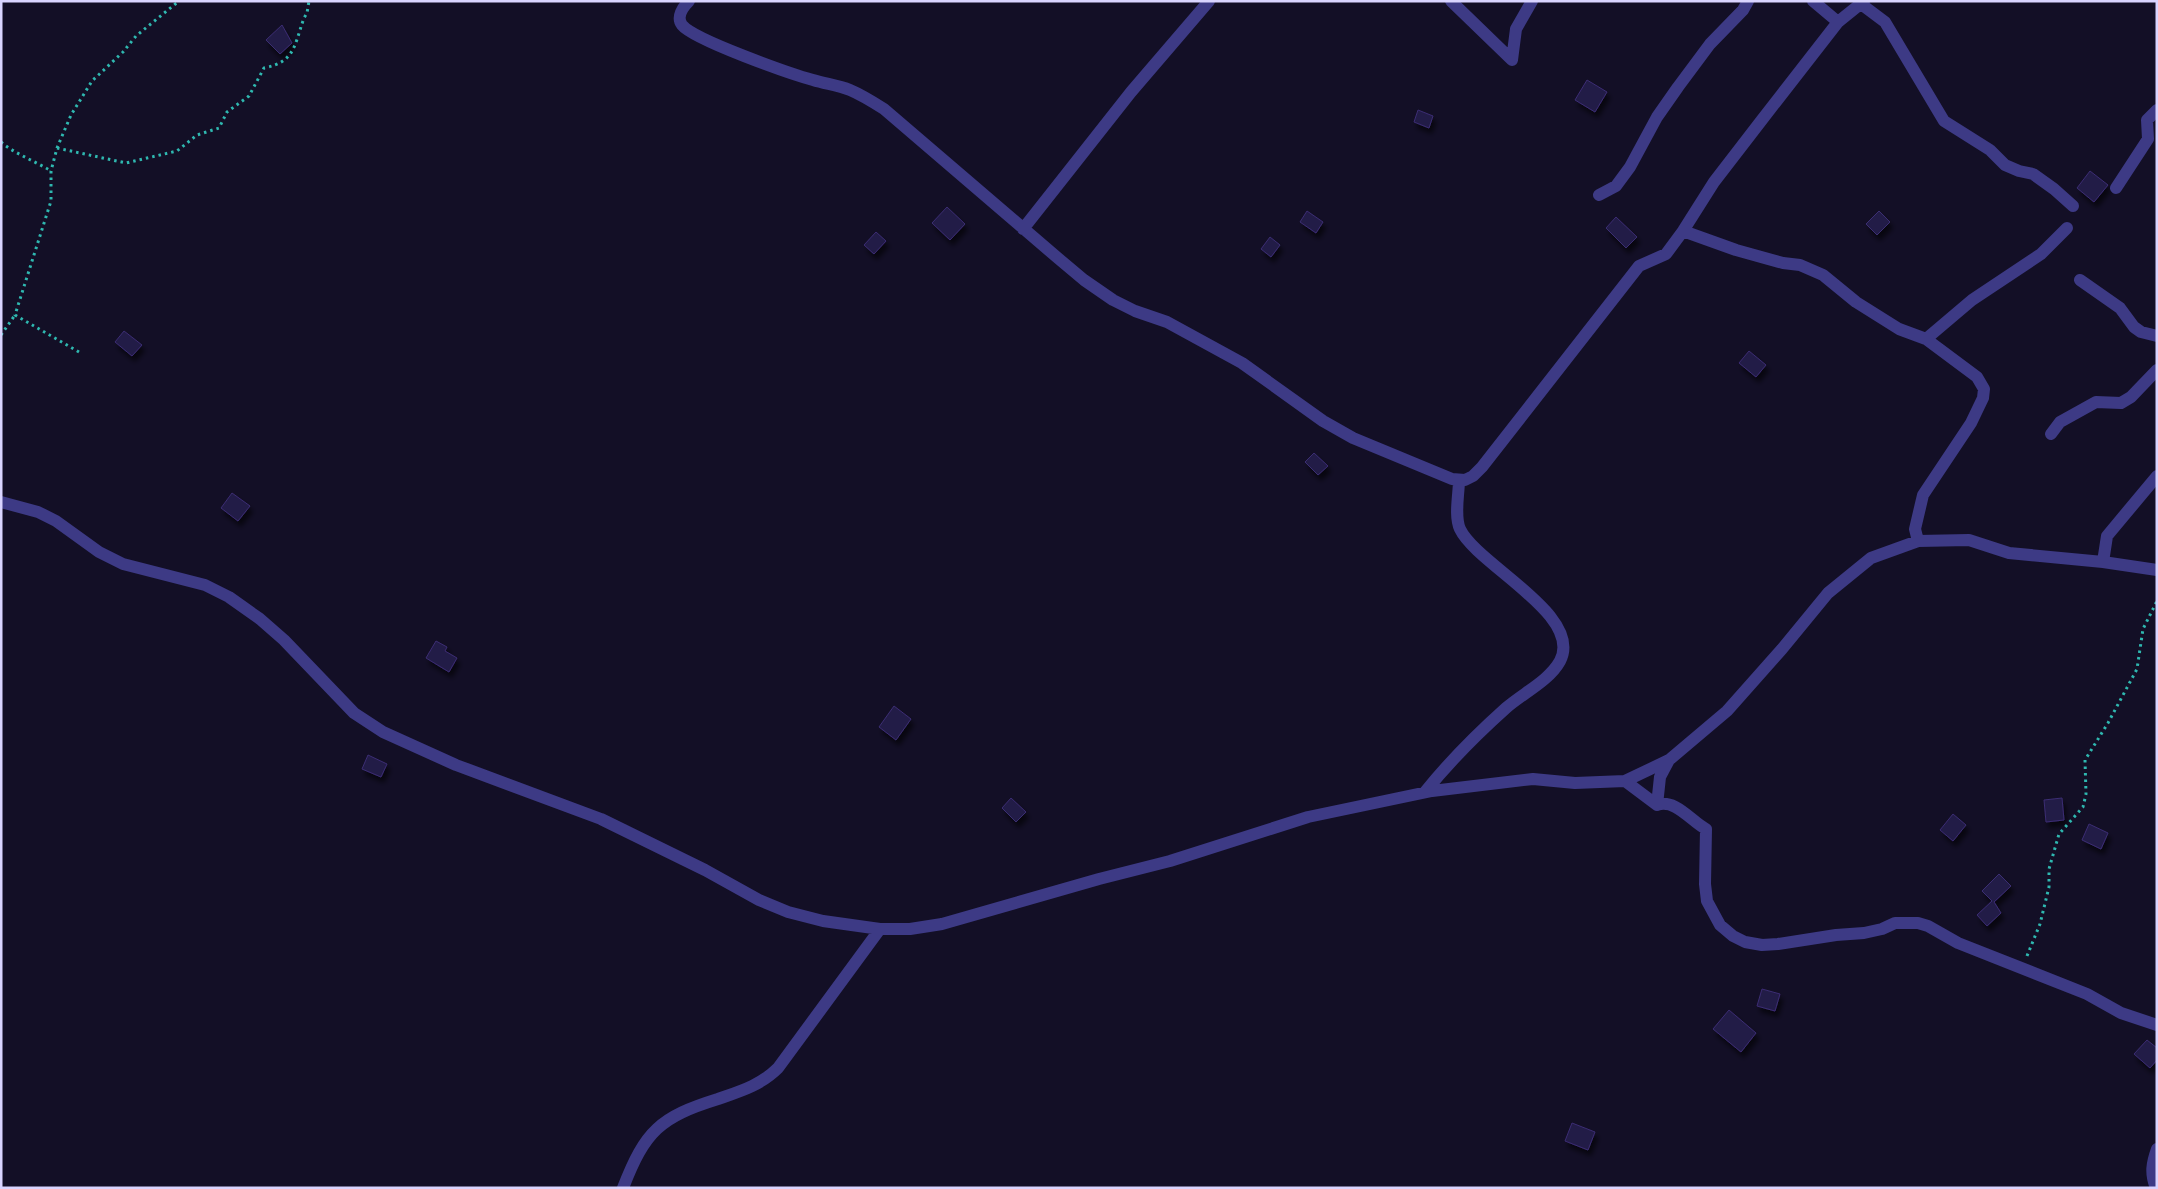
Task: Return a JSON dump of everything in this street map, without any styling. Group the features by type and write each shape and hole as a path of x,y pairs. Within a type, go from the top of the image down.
{"street":[{"path":"689,1 683,7 680,18 682,25 687,29 745,56 814,80 844,88 868,98 899,120 1084,280 1113,300 1135,311 1167,322 1219,350 1248,367 1338,431 1459,480 1473,476 1482,467 1639,266 1666,254 1714,182 1838,22 1862,2 1886,22 1944,121 1990,150 2005,165 2018,171 2033,174 2073,206"},
{"path":"1023,229 1131,92 1209,1"},
{"path":"1451,1 1512,60 1516,29 1532,1"},
{"path":"1599,195 1616,186 1630,167 1657,117 1678,87 1710,44 1743,10 1748,1"},
{"path":"1813,1 1838,22"},
{"path":"2116,188 2148,139 2147,120 2157,110"},
{"path":"1926,339 1972,300 2041,254 2068,228"},
{"path":"1683,231 1736,250 1783,263 1800,265 1823,275 1856,302 1899,329 1926,339 1977,377 1984,389 1983,398 1971,424 1923,495 1915,529 1918,540"},
{"path":"2080,280 2120,308 2134,327 2141,332 2157,336"},
{"path":"2050,434 2060,422 2096,402 2121,403 2131,397 2157,370"},
{"path":"2103,562 2107,536 2157,476"},
{"path":"1425,792 1446,766 1504,710 1551,672 1560,660 1563,650 1562,637 1555,623 1531,596 1480,553 1459,527 1459,480"},
{"path":"1,502 38,512 56,521 99,552 123,564 205,585 229,597 260,619 284,640 354,713 384,732 456,765 561,803 630,832 759,900 788,912 823,921 880,929 910,929 942,924 1099,879 1170,861 1308,817 1425,792 1532,779 1575,784 1625,781 1669,760 1727,711 1828,593 1851,572 1871,558 1918,540 1969,540 2009,553 2103,562 2157,570"},
{"path":"1657,806 1660,778 1669,760"},
{"path":"1625,781 1657,806"},
{"path":"1657,806 1662,803 1673,805 1706,830 1707,901 1720,925 1733,936 1745,942 1762,945 1778,944 1836,935 1864,933 1882,929 1895,923 1928,926 1958,943 2087,994 2121,1013 2157,1025"},
{"path":"624,1188 638,1153 656,1128 687,1110 747,1089 774,1072 880,929"},
{"path":"2156,1188 2152,1178 2152,1164 2157,1149"}],"path":[{"path":"1,335 15,315 51,200 50,171 57,148 71,115 92,81 123,52 136,36 179,1"},
{"path":"57,148 126,163 177,151 197,135 219,128 227,112 248,96 264,68 279,65 290,55 307,13 309,1"},
{"path":"1,142 50,171"},
{"path":"15,315 79,352"},
{"path":"2022,969 2040,924 2049,887 2049,870 2058,834 2083,807 2086,794 2085,760 2108,723 2137,669 2143,629 2157,602"}],"building":[{"path":"282,25 292,43 280,54 266,40"},
{"path":"1587,80 1607,92 1595,112 1575,100"},
{"path":"1418,110 1433,116 1429,128 1414,122"},
{"path":"2090,171 2108,185 2094,202 2077,188"},
{"path":"947,207 965,224 950,240 932,223"},
{"path":"1307,211 1323,222 1316,233 1300,222"},
{"path":"1879,211 1890,222 1877,235 1866,224"},
{"path":"1616,217 1637,237 1626,248 1606,228"},
{"path":"876,232 886,241 874,254 864,245"},
{"path":"1270,237 1280,245 1271,257 1261,249"},
{"path":"124,331 142,345 132,356 115,342"},
{"path":"1749,351 1766,365 1756,377 1739,363"},
{"path":"1314,453 1328,466 1318,475 1305,462"},
{"path":"232,493 250,506 238,521 221,508"},
{"path":"436,641 447,647 445,651 457,658 449,672 426,658"},
{"path":"894,706 911,719 896,740 879,727"},
{"path":"368,755 387,764 381,777 362,769"},
{"path":"1011,798 1026,812 1016,822 1002,808"},
{"path":"2062,798 2064,820 2046,822 2044,800"},
{"path":"1953,814 1966,825 1953,841 1940,830"},
{"path":"2089,824 2108,833 2101,849 2082,840"},
{"path":"1999,874 2011,886 1994,902 2001,913 1987,926 1977,915 1992,901 1982,891"},
{"path":"1762,989 1780,994 1775,1011 1757,1006"},
{"path":"1729,1010 1756,1033 1741,1052 1713,1029"},
{"path":"2147,1040 2157,1048 2157,1060 2150,1068 2134,1054"},
{"path":"1572,1123 1595,1132 1588,1150 1565,1141"}]}
